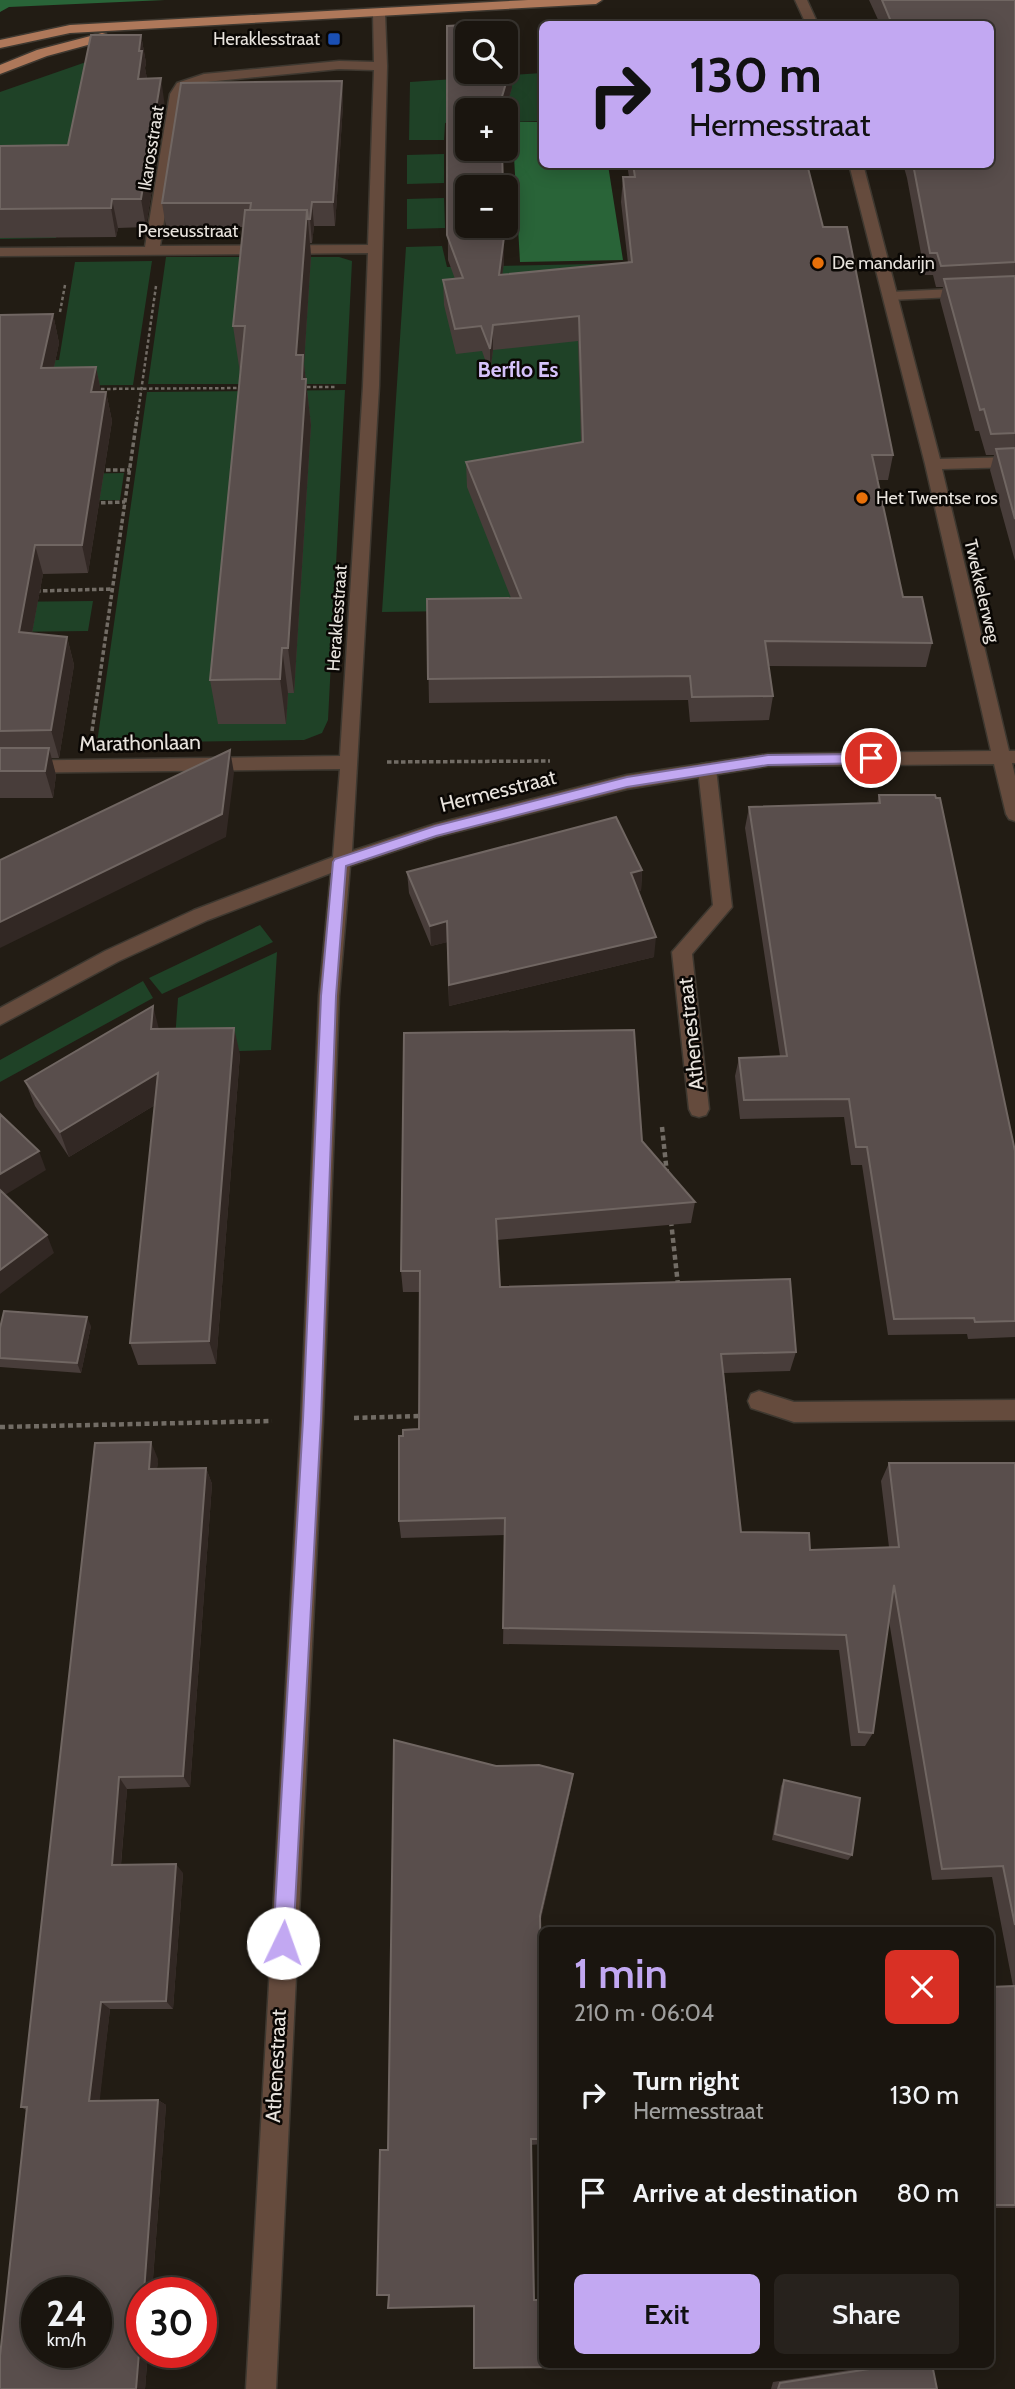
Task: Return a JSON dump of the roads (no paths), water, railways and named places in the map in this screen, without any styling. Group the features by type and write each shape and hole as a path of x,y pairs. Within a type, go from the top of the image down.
{"main road":[{"path":"0,44 70,29 596,0"},
{"path":"0,70 42,53 145,26"}],"street":[{"path":"801,0 810,21"},
{"name":"Heraklesstraat","path":"347,762 370,386 381,66 379,13"},
{"name":"Ikarosstraat","path":"157,250 177,94 183,86 193,81 217,77 339,65 381,66"},
{"name":"Twekkelerweg","path":"857,168 1008,757 1015,814"},
{"name":"Perseusstraat","path":"0,252 375,249"},
{"path":"890,296 1015,290"},
{"path":"933,464 1015,462"},
{"name":"Hermesstraat","path":"0,1017 112,956 201,915 340,862 435,831 527,807 627,782 768,760 1008,757"},
{"path":"340,862 346,813 347,762"},
{"name":"Marathonlaan","path":"0,767 347,762"},
{"name":"Athenestraat","path":"699,1109 682,952 723,907 707,769"},
{"name":"Athenestraat","path":"261,2389 312,1420 329,996 340,862"},
{"path":"758,1401 794,1412 1015,1409"}],"place":[{"name":"Heraklesstraat","path":"334,39"},
{"name":"De mandarijn","path":"818,263"},
{"name":"Het Twentse ros","path":"862,498"}],"district":[{"name":"Berflo Es","path":"518,370"}]}
